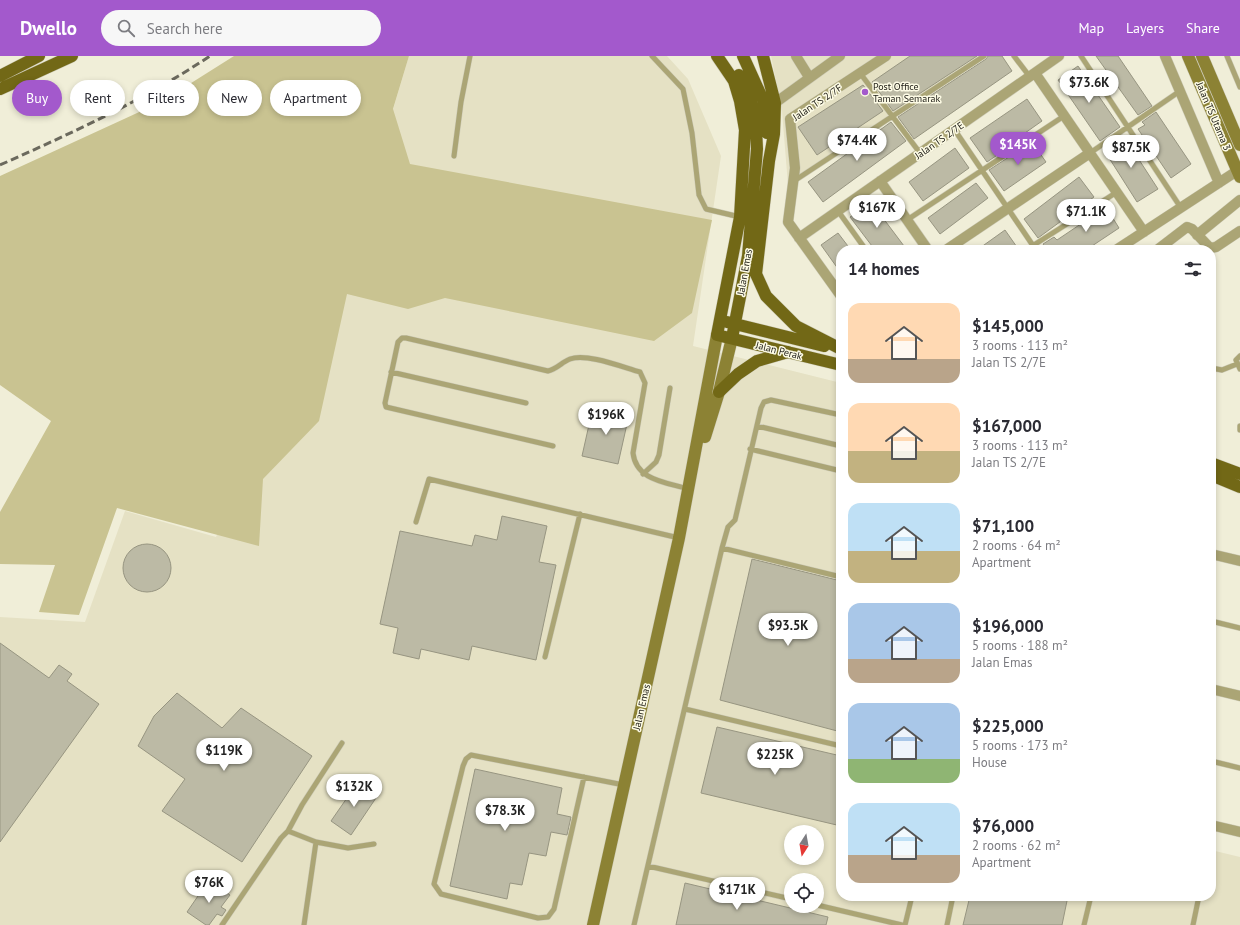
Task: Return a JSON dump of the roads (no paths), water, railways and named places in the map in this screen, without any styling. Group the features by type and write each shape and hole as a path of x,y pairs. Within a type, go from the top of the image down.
{"main road":[{"path":"0,76 39,56"},
{"path":"0,89 72,56"},
{"path":"711,56 740,101"},
{"name":"Jalan Emas","path":"593,925 679,538 740,217 745,130 740,101 734,81 717,56"},
{"name":"Jalan Emas","path":"688,489 719,392 735,324 748,256 757,149 756,128 751,102 742,79 726,56"},
{"path":"743,56 763,100 767,121 769,161"},
{"path":"763,56 775,103 774,134 769,161 756,268 757,279 766,296 796,326 836,346"},
{"name":"Jalan TS Utama 3","path":"1188,56 1239,172"},
{"name":"Jalan TS Utama 3","path":"1202,56 1240,145"},
{"name":"Jalan Perak","path":"720,321 836,348"},
{"name":"Jalan Perak","path":"717,335 836,364"},
{"path":"719,392 738,374 757,361 789,352"},
{"path":"1216,465 1240,474"},
{"path":"1216,477 1240,487"}],"street":[{"path":"796,56 809,77"},
{"path":"775,103 840,56"},
{"name":"Jalan TS 2/7F","path":"836,289 788,222 795,168 790,119 886,56"},
{"name":"Jalan TS 2/7E","path":"799,238 1059,56"},
{"path":"1165,56 1219,183"},
{"path":"1032,75 1064,116 1144,232"},
{"path":"954,245 1090,154"},
{"path":"1124,245 1219,183 1239,172"},
{"path":"880,181 923,245"},
{"path":"1197,235 1240,200"},
{"path":"1164,245 1187,227 1207,245"},
{"path":"1216,247 1240,231"},
{"path":"1216,555 1240,561"},
{"path":"1216,690 1240,696"},
{"path":"1216,826 1240,832"}],"lane":[{"path":"454,156 461,102 470,56"},
{"path":"652,56 683,89 692,132 699,195 706,209 740,217"},
{"path":"793,182 984,56"},
{"path":"1014,56 1032,75"},
{"path":"1081,56 1181,208"},
{"path":"1227,56 1240,87"},
{"path":"860,73 920,153"},
{"path":"1090,154 1180,91"},
{"path":"907,220 1064,116"},
{"path":"954,129 1032,245"},
{"path":"1038,245 1117,192"},
{"path":"838,210 862,245"},
{"path":"553,446 386,407 385,403 398,342 402,338 548,371 553,370 569,359 582,357 640,372 646,383 633,453 634,464 643,474 688,489"},
{"path":"1216,369 1222,370 1238,367 1236,360 1240,356"},
{"path":"391,372 526,403"},
{"path":"643,474 656,462 659,455 670,388"},
{"path":"634,925 722,548 728,527 735,520 750,449 761,408 764,402 771,400 836,414"},
{"path":"757,426 836,445"},
{"path":"750,449 836,470"},
{"path":"416,522 429,479 679,538"},
{"path":"545,657 580,514"},
{"path":"722,548 836,576"},
{"path":"1216,622 1240,628"},
{"path":"685,709 836,745"},
{"path":"222,925 281,838 288,831 302,805 342,743"},
{"path":"584,777 554,909 548,917 538,918 440,894 434,884 463,766 466,759 471,755 584,777 624,785"},
{"path":"1216,762 1240,768"},
{"path":"288,831 316,842 348,848 374,844"},
{"path":"304,925 316,842"},
{"path":"648,866 784,897"},
{"path":"905,925 911,901"},
{"path":"947,925 952,901"},
{"path":"1084,925 1090,901"},
{"path":"1192,925 1198,901"},
{"path":"824,907 902,925"}],"railway":[{"path":"0,165 54,141 134,101 210,56"}],"place":[{"name":"Post Office Taman Semarak","path":"865,92"}]}
